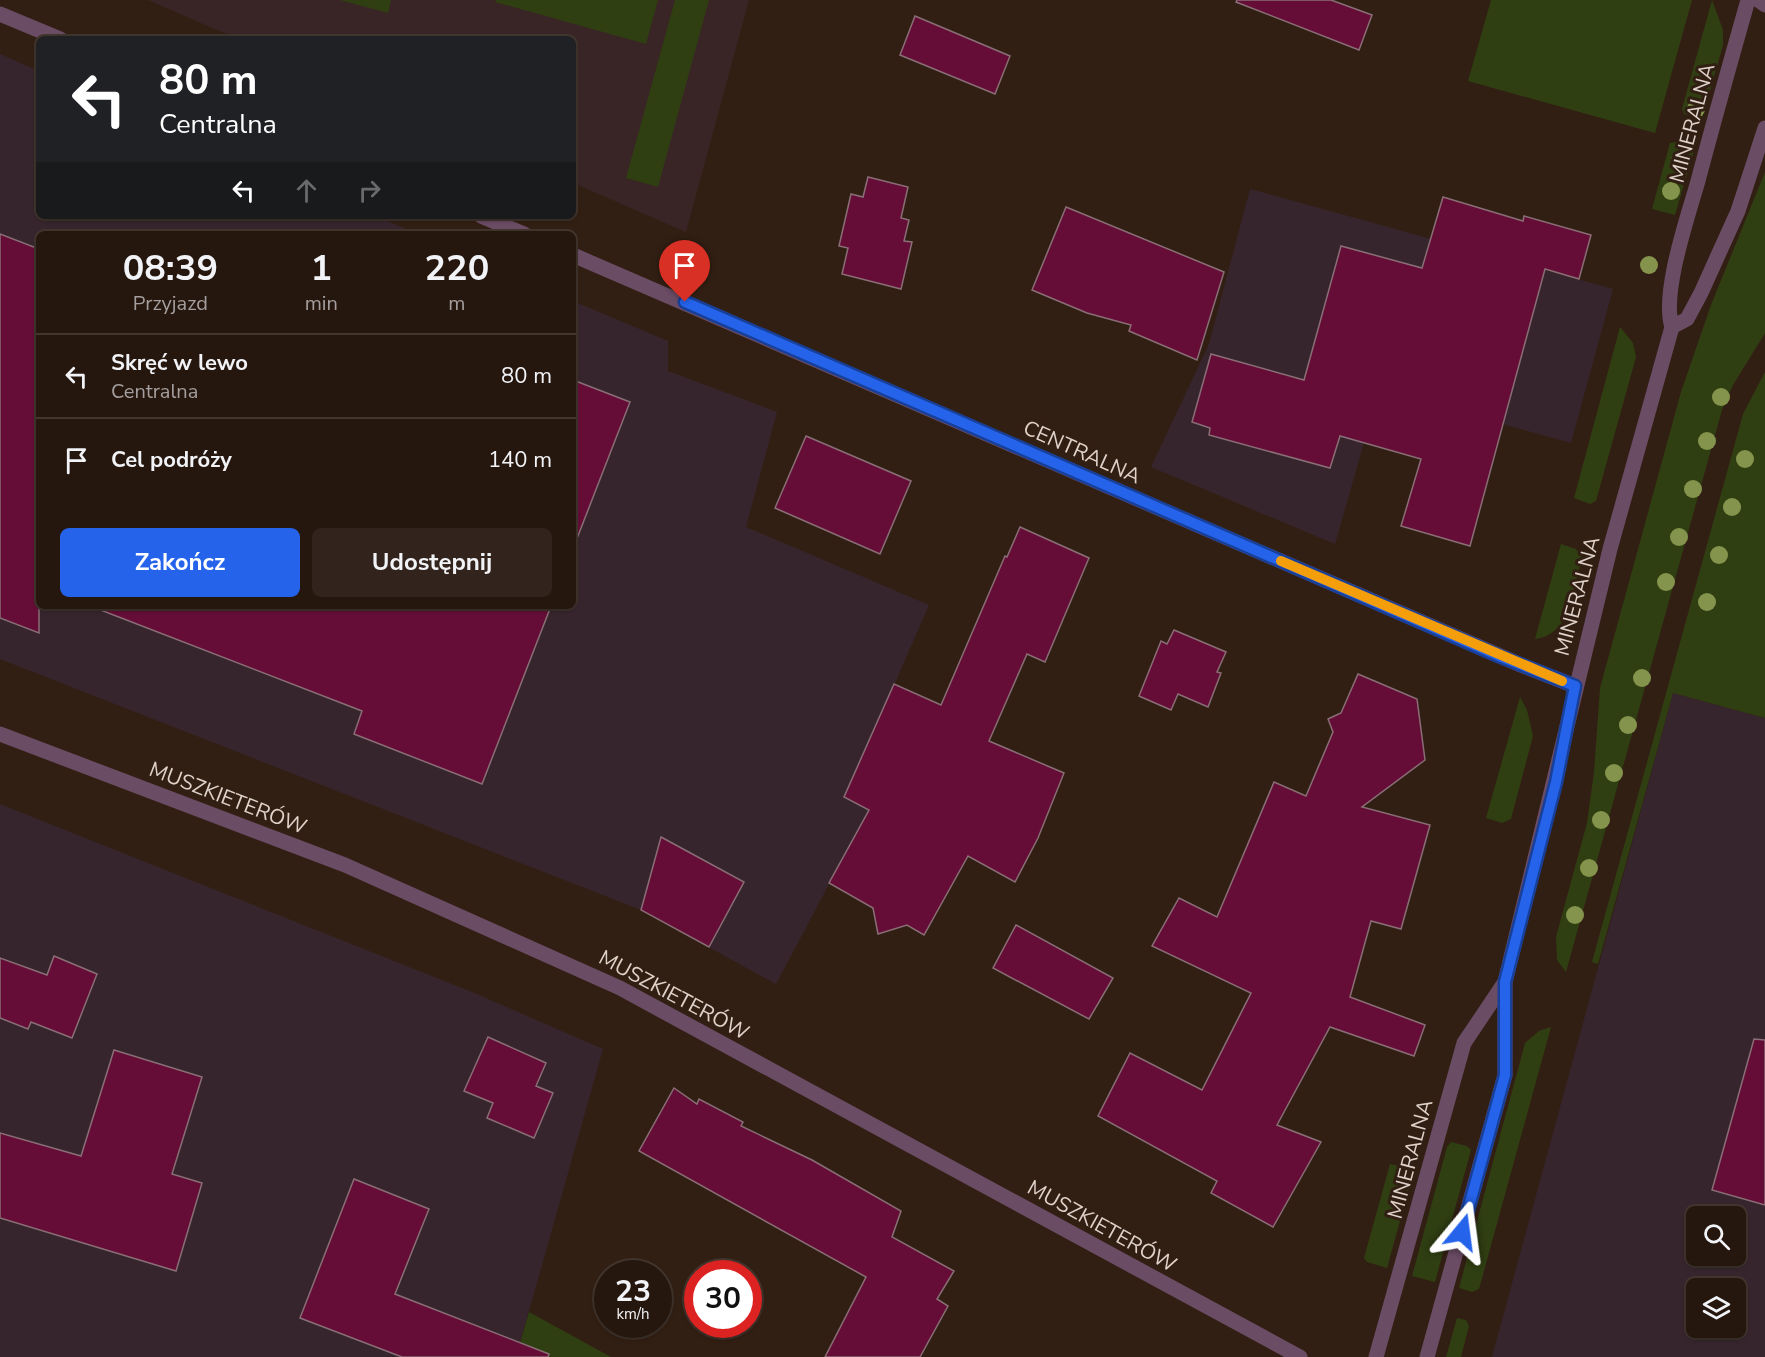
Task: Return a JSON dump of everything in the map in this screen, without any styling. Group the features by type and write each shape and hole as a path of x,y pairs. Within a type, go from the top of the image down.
{"street":[{"name":"MINERALNA","path":"1427,1357 1505,1075 1505,982 1556,782 1575,686 1672,327 1669,317 1671,292 1682,240 1748,0"},
{"path":"1758,0 1765,5"},
{"path":"0,14 53,36"},
{"path":"1672,327 1687,319 1701,293 1738,211 1765,128"},
{"path":"488,219 517,231"},
{"name":"CENTRALNA","path":"576,256 1510,661 1575,686"},
{"name":"MUSZKIETERÓW","path":"0,734 345,865 620,988 1300,1357"},
{"name":"MINERALNA","path":"1376,1357 1464,1043 1505,982"}],"shaded area":[{"path":"148,0 749,0 686,232 576,184 576,36 231,36"},
{"path":"0,54 36,70 36,219 383,219 411,231 36,231 36,609 576,609 576,302 668,341 668,371 777,412 746,527 929,605 861,761 888,773 776,984 641,910 0,659"},
{"path":"1250,189 1613,289 1571,443 1379,390 1335,544 1151,467 1209,344"},
{"path":"1673,693 1765,718 1765,1357 1492,1357"},
{"path":"0,804 472,992 603,1049 516,1357 0,1357"}],"green space":[{"path":"340,0 391,0 388,13"},
{"path":"496,0 658,0 646,44 495,2"},
{"path":"675,0 709,0 658,187 626,178"},
{"path":"1491,0 1692,0 1655,133 1468,81"},
{"path":"1712,0 1723,30 1723,45 1702,119 1684,114 1682,109"},
{"path":"1676,142 1695,147 1675,215 1652,209 1670,143"},
{"path":"1765,172 1765,333 1733,385 1722,410 1566,972 1557,960 1556,937 1587,823 1594,772 1600,688 1681,392 1711,305"},
{"path":"1620,327 1633,343 1636,357 1596,501 1590,504 1574,498"},
{"path":"1765,372 1765,718 1673,693 1598,964 1592,962 1743,414"},
{"path":"1561,544 1576,549 1582,557 1573,595 1564,619 1557,629 1547,636 1535,639"},
{"path":"1520,697 1527,710 1533,736 1511,819 1502,823 1486,818"},
{"path":"1551,1027 1479,1289 1472,1292 1459,1288 1525,1043 1539,1031"},
{"path":"1451,1142 1467,1146 1471,1150 1435,1282 1412,1276 1447,1147"},
{"path":"1390,1164 1406,1168 1412,1177 1387,1268 1367,1262 1364,1258"},
{"path":"529,1312 611,1357 516,1357"},
{"path":"1457,1318 1466,1320 1469,1326 1461,1357 1446,1357"}],"building":[{"path":"1237,0 1331,0 1372,15 1359,50 1236,2"},
{"path":"915,16 1010,56 995,94 900,55"},
{"path":"868,177 908,187 901,218 909,220 904,241 912,242 901,289 842,274 848,248 839,246 851,194 863,197"},
{"path":"1443,197 1523,221 1524,216 1591,235 1579,279 1545,269 1470,546 1401,526 1421,459 1340,436 1330,468 1209,435 1210,428 1192,422 1211,354 1304,380 1341,246 1422,268"},
{"path":"1066,207 1224,272 1197,360 1129,331 1131,325 1087,313 1032,290"},
{"path":"0,234 36,248 36,609 39,609 39,633 0,618"},
{"path":"576,381 630,402 576,541"},
{"path":"806,436 911,481 880,554 775,508"},
{"path":"1020,527 1089,558 1045,662 1027,654 989,741 1064,773 1038,838 1015,882 968,856 924,935 907,925 878,934 873,908 829,883 869,810 844,797 894,684 941,705 1005,556 1007,557"},
{"path":"98,609 550,609 482,784 354,734 362,711"},
{"path":"1174,630 1226,652 1217,672 1221,673 1208,707 1178,694 1171,710 1139,696 1161,641 1167,644"},
{"path":"1358,674 1417,699 1425,760 1362,807 1430,825 1401,929 1371,921 1350,997 1425,1025 1414,1056 1330,1027 1277,1125 1321,1142 1273,1227 1211,1193 1217,1181 1098,1116 1130,1053 1202,1090 1251,993 1152,946 1179,898 1217,917 1274,782 1306,796 1333,732 1328,719 1341,713"},
{"path":"661,837 744,882 709,947 641,910"},
{"path":"1016,925 1113,978 1089,1019 993,968"},
{"path":"54,956 97,974 72,1038 31,1022 28,1029 0,1018 0,958 47,975"},
{"path":"488,1037 546,1063 536,1086 553,1093 534,1138 487,1118 493,1103 464,1091"},
{"path":"1754,1039 1765,1040 1765,1205 1712,1190"},
{"path":"114,1050 202,1077 172,1174 202,1183 176,1271 0,1218 0,1133 81,1156"},
{"path":"674,1088 697,1104 699,1099 743,1122 741,1126 812,1160 901,1211 892,1237 954,1271 937,1299 948,1306 920,1357 825,1357 866,1277 639,1151"},
{"path":"354,1179 429,1209 395,1294 549,1354 548,1357 402,1357 300,1318"}],"slow traffic":[{"path":"1281,561 1562,681"}],"route":[{"path":"685,302 1499,656 1575,686 1556,782 1505,982 1505,1075 1462,1232"}]}
